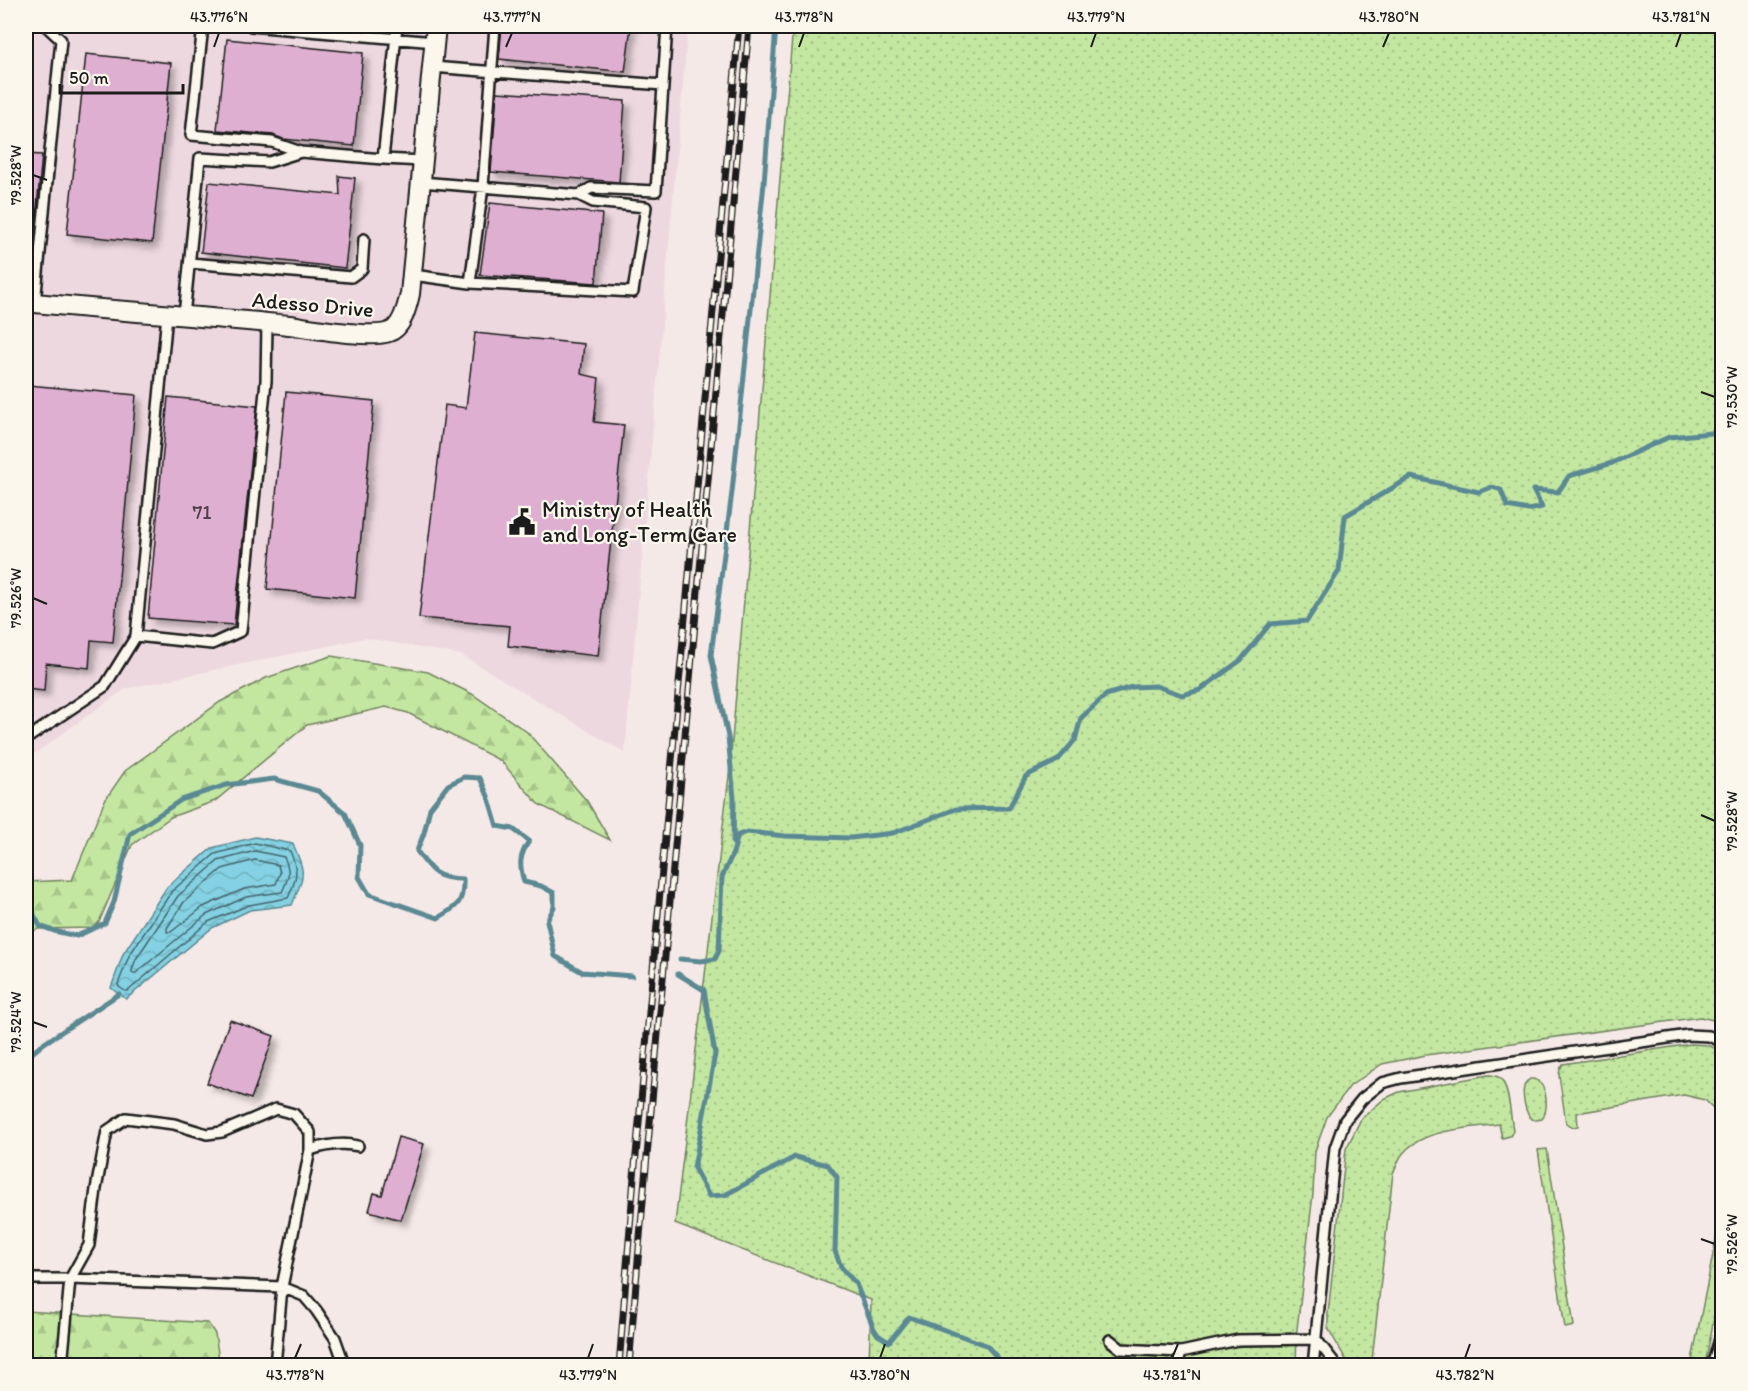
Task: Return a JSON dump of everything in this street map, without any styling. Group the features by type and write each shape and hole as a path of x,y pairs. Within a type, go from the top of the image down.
{"street":[{"name":"Adesso Drive","path":"29,302 375,335 391,332 398,326 406,307 413,275 435,34"}],"lane":[{"path":"26,323 61,40 46,26"},
{"path":"203,26 191,135 272,142 301,152 423,161"},
{"path":"251,26 396,38 435,34"},
{"path":"383,159 397,26"},
{"path":"470,283 483,186 495,26"},
{"path":"579,195 591,188 656,191 667,26"},
{"path":"432,67 663,85"},
{"path":"26,739 105,686 136,636 176,316 190,263 200,158 269,162 301,152"},
{"path":"413,275 470,283 633,292 646,207 593,202 579,195 421,182"},
{"path":"190,263 351,277 362,269 364,238"},
{"path":"136,636 212,644 241,631 266,381 267,324"},
{"path":"1313,1365 1335,1148 1345,1120 1362,1099 1382,1083 1401,1078 1688,1035 1709,1036 1722,1042"},
{"path":"62,1365 70,1280 89,1245 106,1131 126,1118 174,1124 207,1134 222,1132 276,1109 294,1114 310,1132 310,1150 282,1287 275,1365"},
{"path":"310,1150 325,1145 358,1146"},
{"path":"26,1280 282,1287 304,1296 316,1310 335,1338 345,1365"},
{"path":"1712,1365 1722,1332"},
{"path":"1110,1340 1121,1349 1181,1352 1238,1340 1316,1339"},
{"path":"1316,1339 1337,1365"},
{"path":"1712,1365 1722,1348"},
{"path":"1177,1365 1181,1352"}],"shaded area":[{"path":"26,26 688,26 625,753 461,655 366,638 125,689 26,760"}],"green space":[{"path":"793,26 1722,26 1722,1022 1700,1017 1426,1055 1382,1064 1350,1086 1327,1117 1315,1151 1313,1194 1297,1329 1296,1365 869,1365 871,1300 675,1224 729,776"},
{"path":"331,656 428,672 472,694 527,732 587,801 610,840 538,804 501,761 408,713 386,707 307,725 215,801 171,817 132,845 99,922 91,928 38,929 26,933 26,882 72,880 105,800 125,771 220,702 266,678"},
{"path":"1691,1044 1707,1045 1722,1051 1722,1117 1705,1100 1684,1095 1577,1113 1578,1126 1573,1127 1566,1123 1559,1075 1563,1064"},
{"path":"1488,1075 1498,1077 1504,1083 1513,1131 1510,1136 1502,1138 1499,1124 1446,1131 1420,1140 1401,1156 1393,1173 1372,1360 1384,1363 1384,1365 1349,1365 1328,1328 1346,1149 1361,1119 1384,1099 1399,1092"},
{"path":"1530,1079 1540,1083 1545,1094 1546,1108 1542,1119 1532,1119 1526,1109 1523,1090 1525,1083"},
{"path":"1547,1149 1574,1326 1565,1328 1538,1150"},
{"path":"1722,1209 1722,1276 1705,1365 1691,1365"},
{"path":"26,1311 208,1323 215,1334 220,1365 26,1365"}],"water":[{"path":"255,837 293,844 302,875 292,905 250,910 212,928 126,999 111,988 123,954 167,887 212,848"}],"building":[{"path":"502,26 631,26 625,72 499,59"},
{"path":"227,39 363,53 354,146 217,130"},
{"path":"86,54 171,63 152,243 67,234"},
{"path":"497,92 625,101 619,182 491,172"},
{"path":"26,154 42,155 35,227 26,227"},
{"path":"339,176 355,178 345,268 201,252 209,182 340,195"},
{"path":"490,203 602,214 596,283 480,275"},
{"name":"Ministry of Health and Long-Term Care","path":"475,333 584,344 581,374 599,378 594,422 624,425 598,656 508,646 510,626 419,618 445,405 466,408"},
{"path":"28,385 136,395 113,642 91,640 89,668 46,663 44,691 26,689 26,407"},
{"path":"286,392 374,401 355,598 267,589"},
{"path":"168,397 257,406 234,625 148,618"},
{"path":"230,1020 274,1036 251,1099 207,1083"},
{"path":"398,1137 424,1144 401,1220 369,1211 374,1193 382,1195"}],"waterway":[{"path":"733,843 734,798 728,737 711,655 732,492 764,183 776,26"},
{"path":"680,959 701,961 715,959 719,951 722,877 738,835 747,832 785,836 851,838 893,833 956,809 1009,808 1026,776 1058,760 1075,740 1081,718 1106,695 1132,687 1156,686 1182,695 1200,690 1241,660 1270,624 1307,621 1339,571 1345,516 1411,477 1479,492 1492,487 1501,490 1507,506 1528,510 1542,507 1533,490 1558,492 1569,476 1612,463 1669,437 1722,432"},
{"path":"26,897 40,926 54,931 77,936 105,923 114,902 130,834 181,800 226,785 274,779 318,791 345,813 360,845 359,877 369,894 438,918 450,911 461,899 463,879 447,878 436,873 417,851 430,808 448,785 464,777 480,778 497,826 513,829 529,841 523,851 521,861 524,882 541,886 554,893 554,907 547,921 555,956 582,972 632,976"},
{"path":"678,974 704,990 715,1054 694,1168 709,1196 725,1195 795,1157 828,1165 837,1177 835,1251 841,1267 856,1284 878,1335 889,1342 909,1317 986,1345 1005,1366"},
{"path":"26,1058 43,1044 119,994"}],"railway":[{"path":"619,1366 634,1177 739,26"},
{"path":"629,1366 749,26"}],"place":[{"name":"Ministry of Health and Long-Term Care","path":"522,522"}]}
